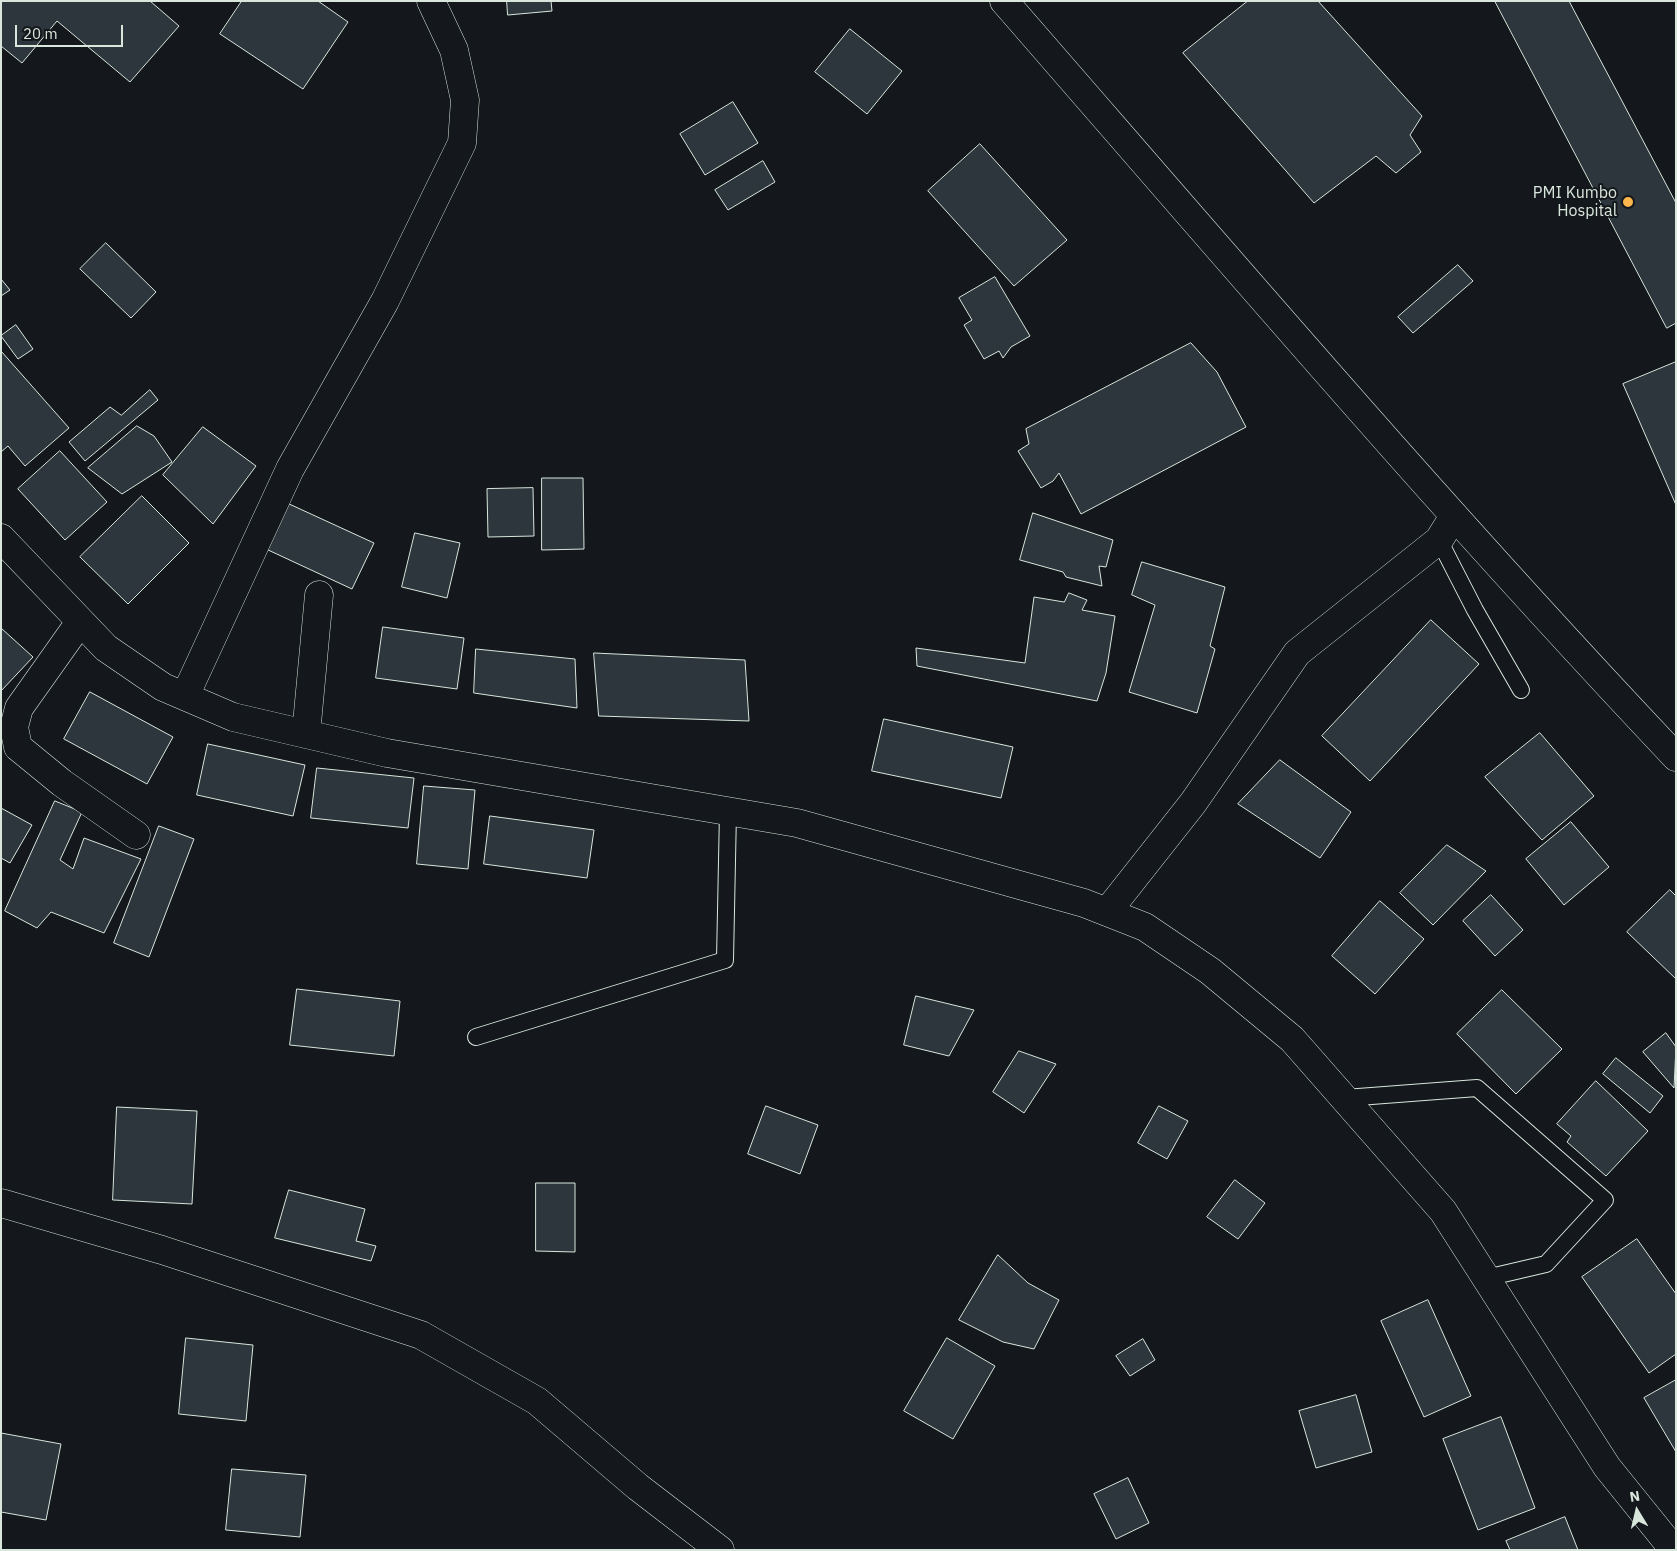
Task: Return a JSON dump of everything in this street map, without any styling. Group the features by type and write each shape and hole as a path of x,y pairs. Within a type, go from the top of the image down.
{"street":[{"path":"185,696 290,468 385,301 462,143 465,100 454,50 431,1"},
{"path":"1004,1 1454,516 1582,657 1676,756"},
{"path":"1107,912 1193,803 1297,653 1439,540 1454,516"},
{"path":"1,538 106,648 163,687 232,717 387,753 797,823 1084,903 1145,927 1210,971 1292,1039 1443,1210 1607,1467 1674,1550"},
{"path":"306,734 319,595"},
{"path":"80,622 19,708 14,727 18,747 62,783 136,835"},
{"path":"1,1202 162,1250 421,1335 537,1402 638,1487 720,1550"}],"lane":[{"path":"1439,540 1475,610 1521,690"},
{"path":"476,1037 725,960 728,811"},
{"path":"1345,1098 1477,1088 1605,1200 1546,1264 1486,1278"}],"building":[{"path":"1,1 150,1 179,26 130,82 57,21 22,63 1,46"},
{"path":"242,1 318,1 348,22 303,89 220,34"},
{"path":"507,1 551,1 552,11 508,15"},
{"path":"1248,1 1318,1 1422,116 1410,135 1421,152 1396,173 1376,156 1314,203 1183,53"},
{"name":"PMI Kumbo Hospital","path":"1495,1 1569,1 1676,203 1676,323 1667,328"},
{"path":"850,29 902,71 867,114 815,72"},
{"path":"733,102 758,143 705,175 680,134"},
{"path":"980,144 1067,240 1014,286 928,191"},
{"path":"763,161 775,182 728,210 715,190"},
{"path":"106,243 156,292 131,318 80,269"},
{"path":"1458,265 1473,281 1413,333 1398,317"},
{"path":"995,277 1030,336 1011,347 1003,358 999,351 984,359 964,325 972,320 959,298"},
{"path":"1,279 10,290 1,296"},
{"path":"16,325 33,349 18,359 1,336"},
{"path":"1191,343 1217,372 1246,427 1081,514 1059,473 1053,481 1041,488 1018,451 1029,444 1026,429"},
{"path":"1,351 69,428 25,466 8,446 1,452"},
{"path":"1676,362 1676,505 1623,384"},
{"path":"150,390 158,400 85,461 69,442 110,407 121,415"},
{"path":"137,426 154,436 172,462 122,494 88,468"},
{"path":"203,427 256,466 213,524 163,475"},
{"path":"60,451 107,502 65,540 18,489"},
{"path":"542,478 583,478 584,549 542,550"},
{"path":"533,488 534,536 488,537 487,489"},
{"path":"142,496 189,543 128,604 80,557"},
{"path":"287,503 374,543 352,589 266,549"},
{"path":"1033,513 1113,540 1106,567 1099,566 1102,586 1066,577 1063,572 1020,560"},
{"path":"415,533 460,543 447,598 402,587"},
{"path":"1142,562 1225,587 1210,646 1215,649 1197,713 1129,692 1155,605 1132,595"},
{"path":"1069,593 1087,600 1082,610 1115,616 1106,673 1097,701 917,666 916,648 1025,663 1034,597 1064,602"},
{"path":"1431,620 1479,664 1370,781 1322,736"},
{"path":"383,627 464,638 457,689 376,678"},
{"path":"1,628 33,657 1,691"},
{"path":"476,649 575,659 577,708 474,693"},
{"path":"594,653 745,660 749,721 599,716"},
{"path":"90,692 173,737 147,784 64,739"},
{"path":"884,719 1013,747 1001,798 872,771"},
{"path":"1540,733 1594,796 1542,840 1485,777"},
{"path":"208,744 305,765 293,816 197,795"},
{"path":"1280,760 1351,812 1320,858 1238,804"},
{"path":"317,768 414,778 408,828 311,818"},
{"path":"424,786 475,790 468,869 417,864"},
{"path":"55,801 82,812 60,860 73,869 84,838 141,859 104,933 51,912 37,928 5,911"},
{"path":"1,808 32,825 10,863 1,858"},
{"path":"490,816 594,830 587,878 484,864"},
{"path":"1571,822 1609,867 1564,905 1526,859"},
{"path":"159,826 194,839 149,957 114,943"},
{"path":"1447,845 1486,871 1433,925 1400,893"},
{"path":"1670,890 1676,896 1676,979 1627,932"},
{"path":"1491,895 1523,930 1495,956 1463,921"},
{"path":"1380,901 1424,939 1375,994 1332,956"},
{"path":"297,989 400,1001 394,1056 290,1045"},
{"path":"1502,990 1562,1049 1516,1094 1457,1034"},
{"path":"916,996 974,1010 949,1056 904,1045"},
{"path":"1666,1033 1676,1047 1674,1088 1643,1052"},
{"path":"1019,1051 1056,1064 1024,1113 993,1092"},
{"path":"1616,1058 1663,1096 1650,1113 1603,1074"},
{"path":"1596,1081 1648,1131 1606,1176 1567,1142 1571,1136 1557,1124"},
{"path":"766,1106 818,1125 800,1174 748,1154"},
{"path":"1159,1106 1188,1121 1167,1159 1138,1143"},
{"path":"117,1107 197,1111 192,1204 113,1200"},
{"path":"1235,1180 1265,1203 1238,1239 1207,1217"},
{"path":"536,1183 575,1183 575,1252 536,1251"},
{"path":"289,1190 365,1209 356,1241 376,1246 371,1261 275,1238"},
{"path":"1637,1239 1676,1294 1676,1354 1649,1373 1582,1277"},
{"path":"998,1255 1028,1283 1059,1300 1034,1349 1003,1342 959,1320"},
{"path":"1428,1300 1471,1396 1424,1417 1381,1321"},
{"path":"186,1338 253,1345 246,1421 179,1414"},
{"path":"947,1338 995,1366 953,1439 904,1411"},
{"path":"1143,1339 1155,1360 1130,1376 1116,1356"},
{"path":"1676,1380 1676,1452 1644,1398"},
{"path":"1356,1395 1372,1452 1316,1468 1299,1411"},
{"path":"1501,1417 1535,1508 1478,1530 1443,1439"},
{"path":"1,1433 61,1444 46,1520 1,1512"},
{"path":"232,1469 306,1475 300,1537 226,1530"},
{"path":"1128,1478 1149,1523 1116,1539 1094,1494"},
{"path":"1565,1517 1578,1550 1510,1550 1506,1541"}],"place":[{"name":"PMI Kumbo Hospital","path":"1628,202"}]}
